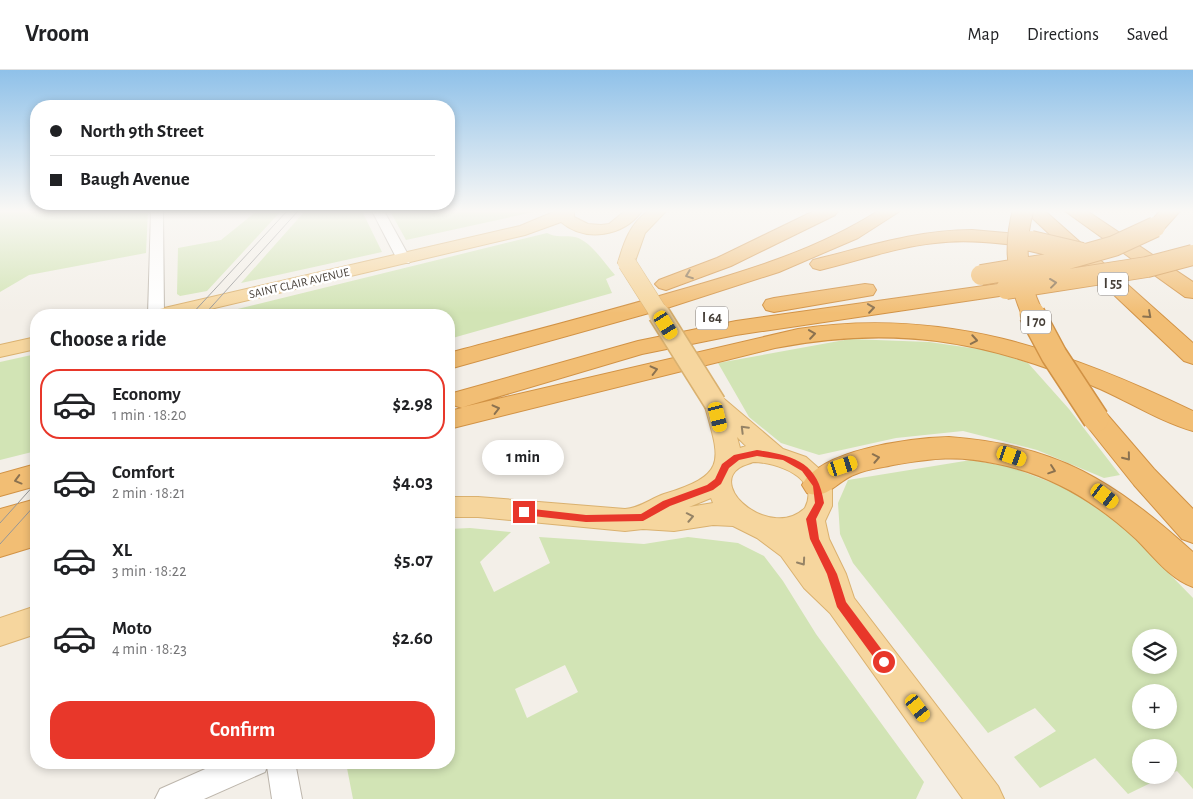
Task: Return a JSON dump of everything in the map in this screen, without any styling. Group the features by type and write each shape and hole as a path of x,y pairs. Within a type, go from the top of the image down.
{"highway":[{"path":"455,346 660,286 724,262 759,245"},
{"name":"I 64","path":"455,359 695,293 822,251 834,245"},
{"path":"695,293 732,287 894,245"},
{"name":"I 70","path":"1018,245 1019,271 1031,310 1052,354 1096,419 1144,477 1193,530"},
{"path":"1051,245 1070,249 1141,272 1193,300"},
{"name":"I 55","path":"1071,245 1193,356"},
{"name":"I 64","path":"455,388 686,324 813,297 981,275 1054,262 1116,245"},
{"path":"1124,245 1193,292"},
{"path":"455,401 647,346 736,328 1147,267 1193,255"},
{"path":"455,419 791,336 870,329 949,335 1004,345 1059,362 1122,386 1193,422"},
{"path":"817,485 831,472 843,466 926,448 972,449 1012,456 1063,474 1105,496 1145,527 1193,573"},
{"path":"0,484 30,476"},
{"path":"0,522 30,513"},
{"path":"0,533 30,525"},
{"path":"0,544 30,535"}],"main road":[{"name":"SAINT CLAIR AVENUE","path":"187,309 465,245"},
{"path":"610,245 618,251 715,402 755,440 774,454 800,465 817,485 820,503 811,519 792,529 766,529 738,516 723,500 728,444 715,402"},
{"path":"618,251 620,245"},
{"path":"618,251 624,245"},
{"path":"0,351 30,344"},
{"path":"643,518 666,504 695,495 751,453 774,454"},
{"path":"455,507 478,507 586,518 674,520 713,514 738,516"},
{"path":"811,519 815,539 832,574 841,604"},
{"path":"766,529 791,548 814,579 841,604 985,799"},
{"path":"0,632 30,622"}],"street":[{"path":"156,309 157,245"},
{"path":"396,245 404,260"},
{"path":"170,799 239,769"},
{"path":"282,769 287,799"}],"green space":[{"path":"0,245 146,245 146,253 29,275 0,292"},
{"path":"194,245 250,245 207,291 180,296 177,294 178,248"},
{"path":"275,245 379,245 382,252 241,283"},
{"path":"498,245 588,245 615,275 606,279 612,293 455,337 455,309 237,309"},
{"path":"850,339 929,342 992,351 1028,363 1069,409 1120,475 1104,478 1037,450 963,431 896,438 819,455 781,443 749,417 718,363"},
{"path":"30,355 30,452 0,460 0,362"},
{"path":"971,460 1011,467 1066,488 1116,519 1193,598 1193,789 1177,771 1177,739 1132,739 1132,784 1149,784 1128,794 1095,758 1040,788 1014,757 1056,731 1035,708 988,733 853,563 840,534 838,503 848,480"},
{"path":"470,528 511,532 480,562 494,592 550,563 539,537 644,544 688,537 738,543 764,556 783,581 816,634 924,782 916,799 353,799 347,769 455,769 455,529","holes":["565,665 578,692 527,718 515,689"]}],"tram line":[{"path":"197,309 256,245"},
{"path":"209,309 267,245"},
{"path":"0,523 30,490"},
{"path":"0,544 30,511"}],"route":[{"path":"524,512 625,520 643,518 666,504 710,488 718,482 722,469 732,460 746,454 757,453 768,453 785,457 805,469 817,485 820,503 817,512 811,519 819,550 832,574 841,604 884,662"}]}
